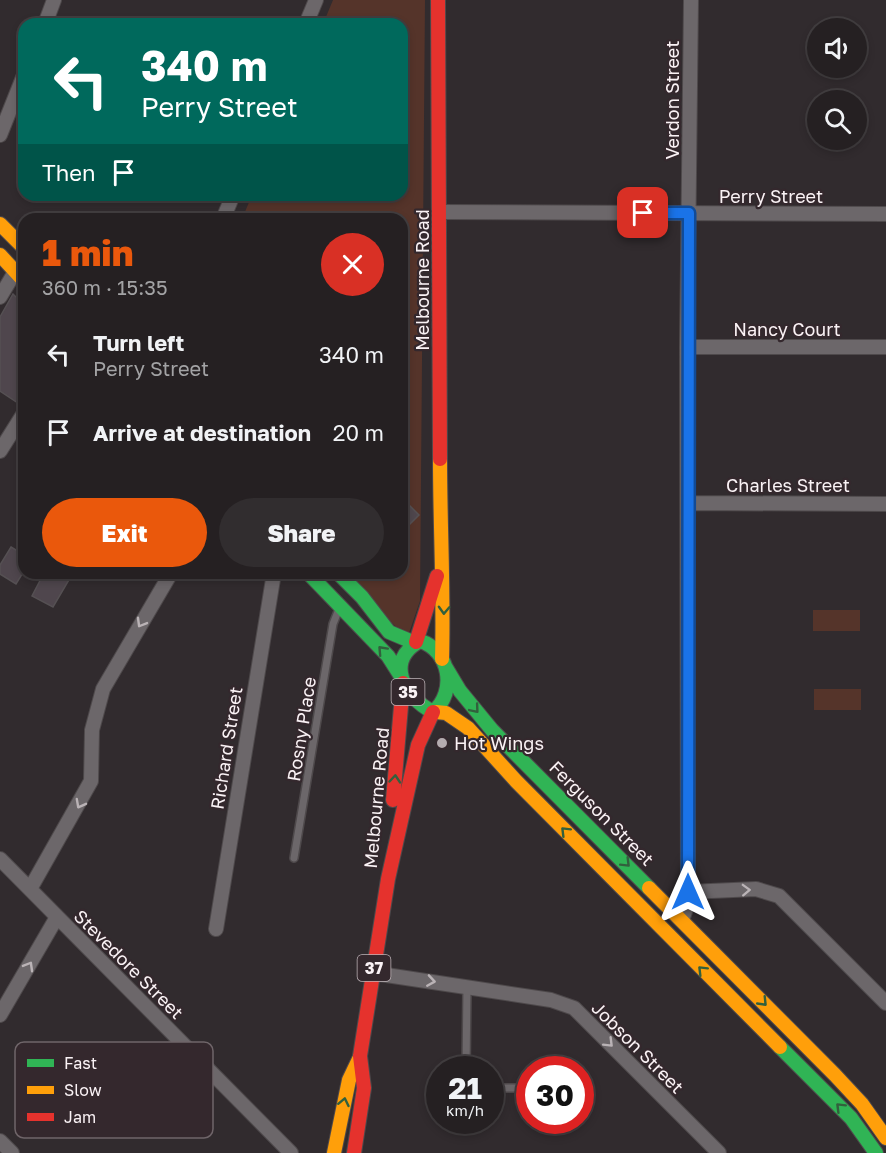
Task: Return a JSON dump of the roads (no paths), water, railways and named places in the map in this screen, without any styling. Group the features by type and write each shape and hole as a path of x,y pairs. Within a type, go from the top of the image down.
{"main road":[{"name":"Melbourne Road","path":"438,0 440,561 444,594 444,663"},
{"path":"0,224 18,242"},
{"path":"0,255 18,275"},
{"name":"Melbourne Road","path":"416,643 440,561"},
{"name":"35","path":"314,579 388,656 415,700 435,712 450,714 466,725 516,781 851,1118 876,1153"},
{"name":"35","path":"344,579 362,597 389,632 416,643 431,644 444,663 447,689 442,705 435,712"},
{"name":"35","path":"402,681 402,658 416,643"},
{"name":"Ferguson Street","path":"444,663 460,691 492,730 880,1121 886,1138"},
{"name":"Melbourne Road","path":"388,879 402,681"},
{"name":"Melbourne Road","path":"334,1153 349,1080 360,1056 388,879 418,746 435,712"},
{"path":"667,934 682,920"},
{"name":"Melbourne Road","path":"354,1153 364,1088 360,1056"}],"street":[{"path":"47,18 54,0"},
{"path":"308,18 316,0"},
{"name":"Verdon Street","path":"682,920 687,910 688,892 687,347 691,0"},
{"path":"0,135 18,90"},
{"name":"Perry Street","path":"440,212 886,214"},
{"path":"0,297 18,277"},
{"name":"Nancy Court","path":"687,347 886,347"},
{"path":"0,451 18,422"},
{"name":"Charles Street","path":"689,503 886,504"},
{"path":"30,889 91,781 92,730 103,689 167,579"},
{"name":"Richard Street","path":"216,929 273,579"},
{"name":"Stevedore Street","path":"0,859 180,1042"},
{"path":"688,892 756,890 779,896 886,1003"},
{"path":"0,1015 57,917"},
{"name":"Jobson Street","path":"373,973 551,1000 574,1008 719,1153"},
{"name":"Stevedore Street","path":"213,1076 287,1151"},
{"path":"0,1141 12,1153"}],"lane":[{"name":"Rosny Place","path":"294,858 333,624 340,606"},
{"path":"466,1056 467,987"}],"place":[{"name":"Hot Wings","path":"442,743"}]}
